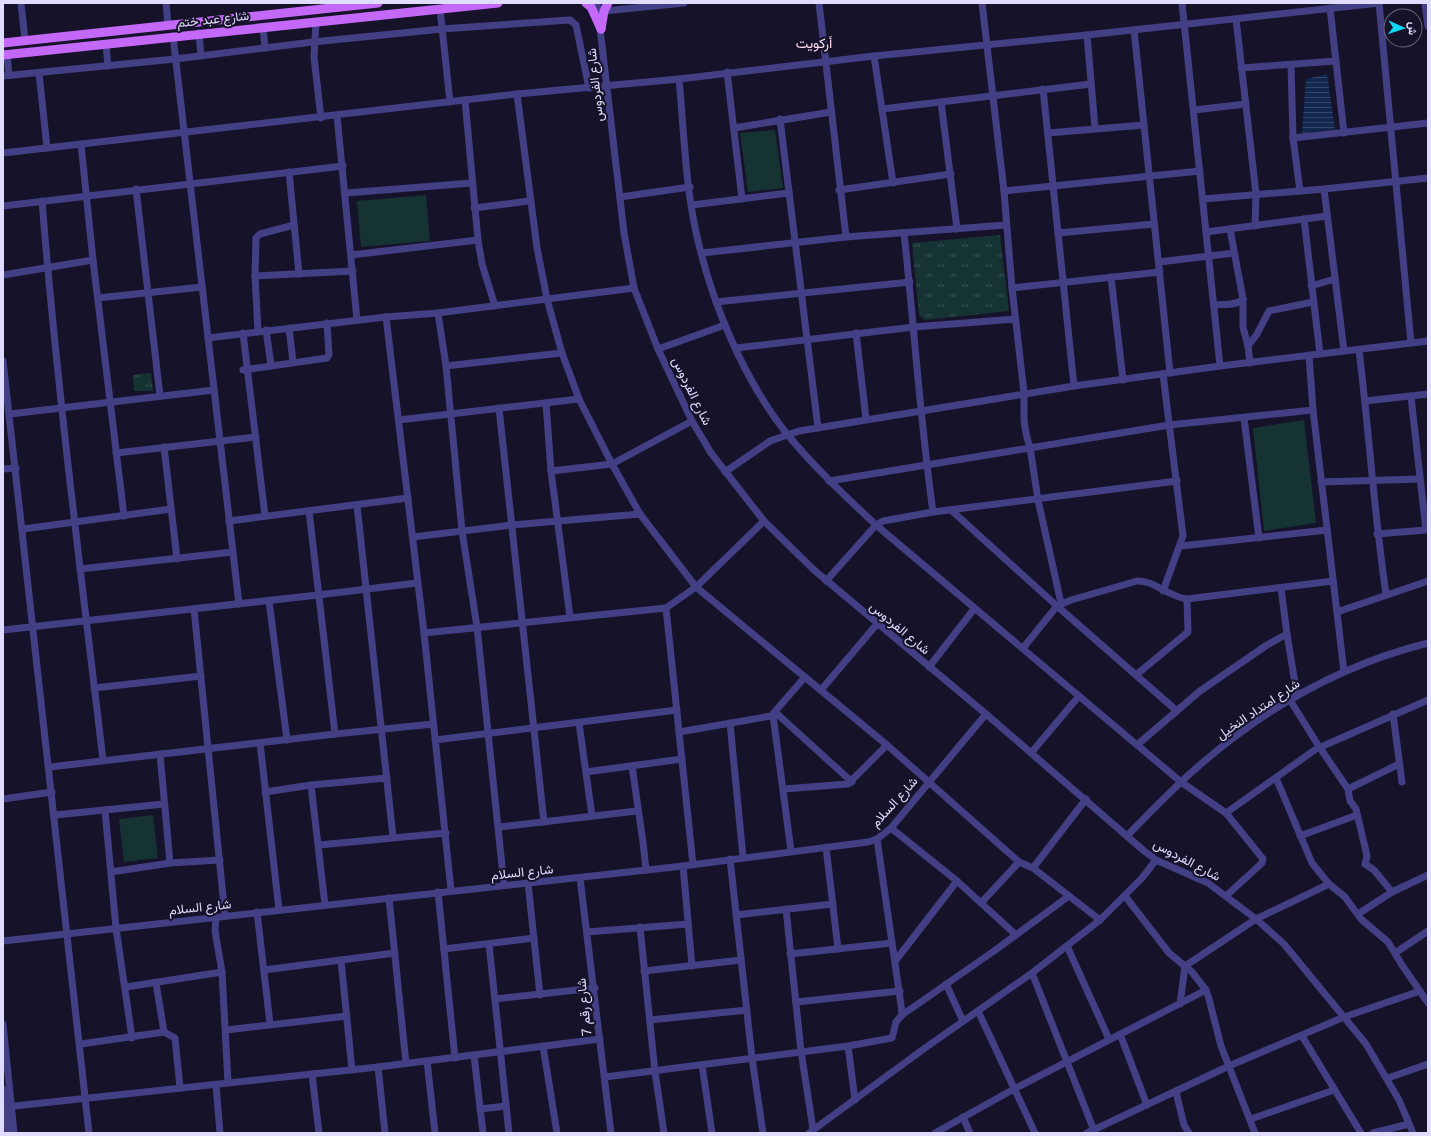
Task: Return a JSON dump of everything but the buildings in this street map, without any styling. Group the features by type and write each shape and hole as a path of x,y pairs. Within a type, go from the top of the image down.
{"main road":[{"name":"شارع عبد ختم","path":"3,43 324,6 378,3"},
{"name":"شارع عبد ختم","path":"5,55 199,33 498,3"},
{"path":"586,3 591,7 601,29"},
{"path":"601,29 606,7"},
{"path":"80,34 81,47"},
{"path":"52,37 53,50"}],"street":[{"path":"21,3 25,40"},
{"path":"166,3 168,25"},
{"name":"شارع الفردوس","path":"598,3 628,261 634,288 658,349 692,421 725,472 764,521 826,581 986,714 1127,836 1156,860 1208,883 1256,919 1284,944 1366,1044 1388,1078 1412,1133"},
{"path":"606,7 684,3"},
{"path":"820,3 839,190 846,237"},
{"path":"982,3 1004,192 1015,319 1024,393 1024,421 1059,604"},
{"path":"1182,3 1220,366"},
{"path":"3,153 320,118 517,94 678,79 727,72 826,63 874,56 1236,19 1330,8 1338,5 1379,3 1397,181 1411,343"},
{"path":"1425,3 1428,26"},
{"path":"1330,8 1344,133"},
{"path":"440,9 450,102"},
{"path":"1236,19 1256,194 1255,226"},
{"path":"5,55 6,75 39,73 442,29 570,20 575,22 589,88"},
{"path":"316,22 313,42 320,118"},
{"path":"263,27 265,48"},
{"path":"1134,30 1154,224 1160,262 1169,425 1183,536 1163,591"},
{"path":"199,33 201,56"},
{"path":"1087,35 1095,128"},
{"path":"172,36 239,604"},
{"path":"106,44 108,66"},
{"path":"874,56 893,183"},
{"path":"1241,68 1336,61"},
{"path":"1291,65 1293,138 1300,192"},
{"path":"727,72 742,199"},
{"path":"39,73 47,148"},
{"path":"678,79 692,205 702,253 716,302 725,325 762,398 787,434 829,481 876,525 1181,782 1226,812 1263,859 1262,863 1226,896"},
{"path":"882,109 1091,84"},
{"path":"1043,89 1074,386"},
{"path":"517,94 529,201 547,299 562,353 579,399 612,464 640,514 696,587 887,745 1020,862 1033,868 1100,920"},
{"path":"464,100 478,240 482,264 496,306"},
{"path":"941,102 957,229"},
{"path":"1194,110 1246,104"},
{"path":"734,128 780,119 831,112"},
{"path":"337,116 358,320"},
{"path":"780,119 818,428"},
{"path":"1293,138 1428,123"},
{"path":"1048,133 1144,125"},
{"path":"81,144 93,260 124,516"},
{"path":"3,206 136,189 343,166"},
{"path":"1004,192 1200,171"},
{"path":"289,172 300,274"},
{"path":"839,190 951,174"},
{"path":"1203,199 1300,192 1428,178"},
{"path":"346,193 472,183"},
{"path":"620,197 690,187"},
{"path":"136,189 160,396"},
{"path":"1324,189 1344,351"},
{"path":"692,205 789,193"},
{"path":"42,201 47,268 62,408 102,760"},
{"path":"474,208 529,201"},
{"path":"1206,232 1327,216"},
{"path":"1304,219 1320,354"},
{"path":"1058,233 1154,224"},
{"path":"258,332 255,276 258,235 294,225"},
{"path":"702,253 846,237 1006,225"},
{"path":"1230,229 1244,299 1243,327 1248,346 1250,363"},
{"path":"904,233 910,282 920,411 933,512"},
{"path":"351,255 478,240"},
{"path":"1160,262 1234,253"},
{"path":"3,275 93,260"},
{"path":"255,276 353,271"},
{"path":"1012,288 1160,272"},
{"path":"1111,277 1123,380"},
{"path":"1311,286 1334,279"},
{"path":"716,302 910,282"},
{"path":"98,298 202,287"},
{"path":"208,338 266,330 438,313 634,288"},
{"path":"1214,305 1230,304 1242,301 1244,299"},
{"path":"1248,346 1257,334 1269,311 1313,302"},
{"path":"438,313 446,366 462,531 477,627 504,886"},
{"path":"386,317 413,537 451,890"},
{"path":"736,348 856,333 1015,319"},
{"path":"245,370 328,356 327,324"},
{"path":"658,349 725,325"},
{"path":"289,328 293,362"},
{"path":"266,330 272,366"},
{"path":"243,333 245,370 256,436 265,516"},
{"path":"856,333 866,419"},
{"path":"725,472 770,441 787,434 866,419 1024,393 1167,373 1428,341"},
{"path":"1359,350 1374,479 1377,534 1386,594"},
{"path":"446,366 562,353"},
{"path":"1309,355 1313,410 1344,672"},
{"path":"3,361 50,767 67,933 81,1044 89,1133"},
{"path":"10,414 214,390"},
{"path":"1366,401 1428,394"},
{"path":"1377,534 1427,529 1411,397"},
{"path":"399,420 579,399"},
{"path":"546,403 551,471 570,617"},
{"path":"499,408 544,822"},
{"path":"829,481 926,463 1169,425 1313,410"},
{"path":"1244,418 1259,538"},
{"path":"551,471 612,464 692,421"},
{"path":"116,453 256,436"},
{"path":"164,447 177,558"},
{"path":"3,470 16,468"},
{"path":"1321,482 1374,479 1420,479"},
{"path":"826,581 876,525 892,519 933,512 1038,500 1177,481"},
{"path":"229,521 408,498"},
{"path":"357,505 393,837"},
{"path":"23,530 171,509"},
{"path":"950,510 1059,604 1177,712"},
{"path":"309,511 334,734"},
{"path":"413,537 512,525 640,514"},
{"path":"424,634 523,622 666,608 696,587 764,521"},
{"path":"1180,546 1327,530"},
{"path":"80,569 233,552"},
{"path":"1022,648 1059,604 1137,582 1147,582 1173,596 1187,599 1333,581"},
{"path":"3,630 269,601 417,582"},
{"path":"1337,612 1386,594 1428,582"},
{"path":"1281,588 1297,696"},
{"path":"1136,675 1188,632 1187,599"},
{"path":"269,601 286,740"},
{"path":"666,608 693,865"},
{"path":"194,609 225,916"},
{"path":"929,667 974,609"},
{"path":"821,690 877,624"},
{"path":"1137,745 1200,691 1228,671 1287,634"},
{"name":"شارع امتداد النخيل","path":"1127,836 1181,782 1242,731 1290,700 1344,672 1367,662 1428,643"},
{"path":"94,688 201,676"},
{"path":"679,732 774,714 805,677"},
{"path":"1032,753 1079,696"},
{"path":"1290,700 1348,788 1350,801 1356,808 1367,856 1365,864 1374,870 1392,892"},
{"path":"1226,812 1321,747 1393,714 1428,700"},
{"path":"435,740 677,710"},
{"path":"774,714 852,782"},
{"path":"774,714 791,851"},
{"name":"شارع السلام","path":"3,941 451,890 580,878 856,844 877,839 891,828 986,714"},
{"path":"1393,714 1402,782"},
{"path":"730,722 743,857"},
{"path":"579,723 592,816"},
{"path":"50,767 433,724"},
{"path":"260,743 279,910"},
{"path":"784,788 843,785 852,782 887,745"},
{"path":"160,754 170,863"},
{"path":"586,772 682,759"},
{"path":"1348,788 1399,764"},
{"path":"632,766 646,870"},
{"path":"265,792 311,785 387,778"},
{"path":"1276,778 1312,863 1329,884 1345,897 1358,914 1388,942 1428,1003"},
{"path":"311,785 325,905"},
{"path":"3,799 52,792"},
{"path":"1033,868 1086,799"},
{"path":"55,815 164,804"},
{"path":"105,810 116,928 126,987 132,1038"},
{"path":"499,827 638,811"},
{"path":"1300,836 1357,815"},
{"path":"891,828 957,881 1016,935"},
{"path":"318,845 446,833"},
{"path":"877,839 892,943 896,960 902,1015"},
{"path":"826,847 838,949"},
{"path":"730,859 752,1058 763,1133"},
{"path":"111,872 170,863 220,860"},
{"path":"786,909 811,1131 1032,973 1067,946 1100,920 1125,896 1156,860"},
{"path":"982,903 1020,862"},
{"path":"683,866 692,966"},
{"path":"1358,914 1392,892 1428,875"},
{"name":"شارع رقم 7","path":"580,878 612,1133"},
{"path":"896,960 957,881"},
{"path":"528,883 540,995"},
{"path":"1180,1004 1185,966 1256,919 1329,884"},
{"path":"438,892 455,1058"},
{"path":"605,1077 655,1072 702,1064 848,1046 891,1039 896,1022 902,1015 1069,896"},
{"path":"1125,896 1170,953 1199,979 1206,990 1220,1046 1256,1133"},
{"path":"389,898 406,1063"},
{"path":"736,915 832,904"},
{"path":"257,912 270,1024"},
{"path":"216,917 215,931 222,972 228,1082"},
{"path":"587,932 688,924"},
{"path":"640,927 655,1072 664,1133"},
{"path":"1395,953 1428,931"},
{"path":"444,949 534,938"},
{"path":"790,954 892,943"},
{"path":"489,944 509,1133"},
{"path":"1067,946 1109,1039"},
{"path":"264,970 395,953"},
{"path":"342,960 352,1070"},
{"path":"644,971 741,960"},
{"path":"126,987 222,972"},
{"path":"1032,973 1067,1062 1092,1132 1229,1066 1344,1017 1420,991"},
{"path":"156,983 164,1032"},
{"path":"946,984 963,1021"},
{"path":"495,999 595,988"},
{"path":"935,1133 1014,1089 1206,990"},
{"path":"796,1002 900,991"},
{"path":"650,1020 747,1010"},
{"path":"978,1011 1035,1133"},
{"path":"226,1030 347,1016"},
{"path":"3,1024 8,1106 8,1133"},
{"path":"81,1044 132,1038 164,1032 175,1038 180,1088"},
{"path":"1120,1034 1147,1105"},
{"path":"1302,1036 1361,1133"},
{"path":"8,1106 352,1070 600,1039"},
{"path":"543,1046 557,1133"},
{"path":"848,1046 855,1100"},
{"path":"474,1055 483,1133"},
{"path":"427,1061 436,1133"},
{"path":"702,1064 712,1133"},
{"path":"1388,1078 1428,1064"},
{"path":"378,1067 385,1133"},
{"path":"312,1074 319,1133"},
{"path":"216,1085 220,1133"},
{"path":"3,1089 14,1133"},
{"path":"1251,1119 1334,1090"},
{"path":"1176,1092 1184,1125 1188,1133"},
{"path":"480,1109 506,1106"},
{"path":"963,1117 970,1133"},
{"path":"1373,1133 1409,1124"}],"green space":[{"path":"775,130 783,188 748,192 740,133"},
{"path":"426,195 430,241 361,247 357,201"},
{"path":"1000,235 1009,311 925,320 919,315 912,243"},
{"path":"151,373 153,391 134,391 133,375"},
{"path":"1304,420 1316,523 1264,531 1253,428"},
{"path":"153,815 158,858 124,862 119,819"}],"water":[{"path":"1327,74 1335,129 1302,133 1306,79"}],"district":[{"name":"أركويت","path":"814,43"}]}
